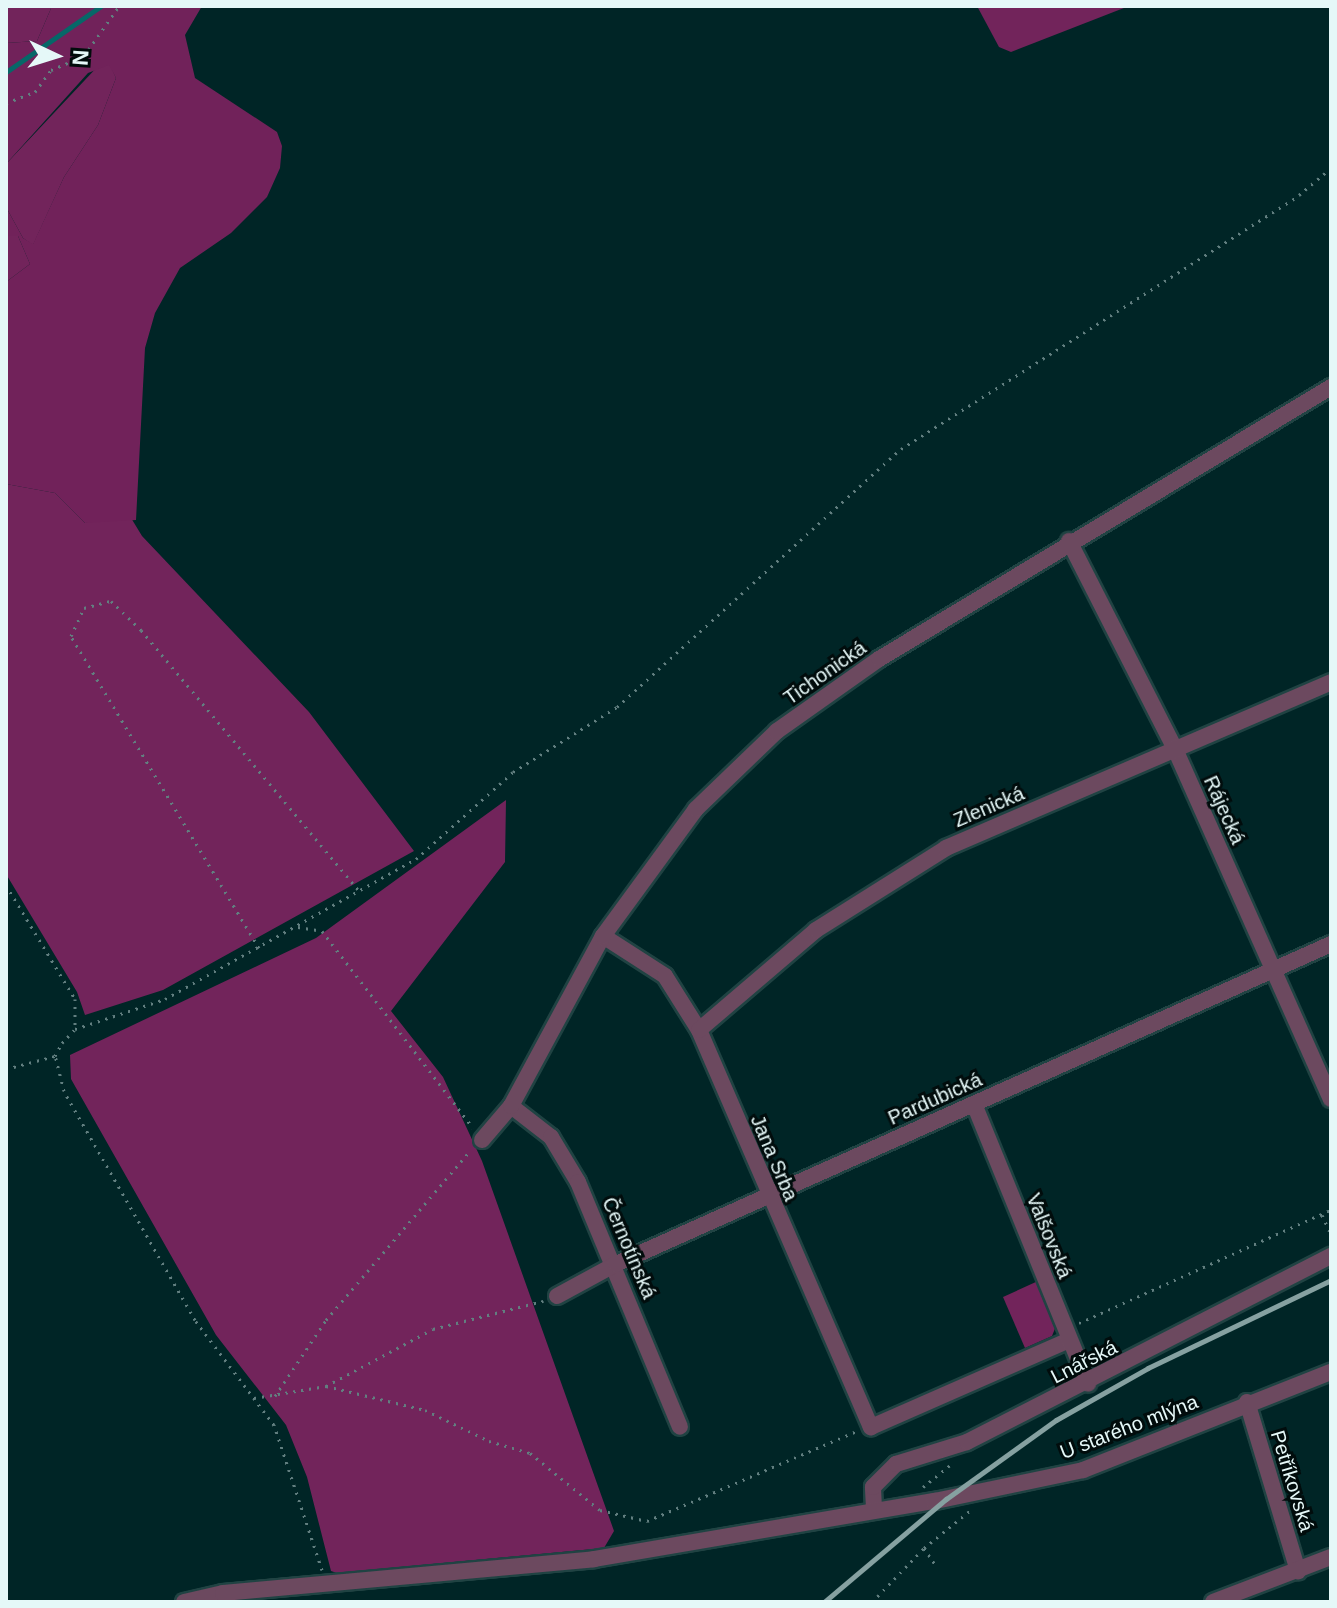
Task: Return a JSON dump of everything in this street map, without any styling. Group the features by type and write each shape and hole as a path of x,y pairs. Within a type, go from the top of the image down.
{"street":[{"name":"Tichonická","path":"482,1140 511,1106 603,936 696,809 777,731 879,659 1069,541 1331,387"},
{"name":"Rájecká","path":"1069,541 1175,749 1331,1099"},
{"name":"Zlenická","path":"699,1030 816,930 946,848 1331,682"},
{"name":"Jana Srba","path":"603,936 665,976 699,1030 767,1195 871,1427"},
{"name":"Pardubická","path":"557,1296 616,1264 767,1195 1331,944"},
{"name":"Valšovská","path":"974,1104 1088,1384"},
{"name":"Černotínská","path":"511,1106 551,1137 616,1264 680,1427"},
{"name":"Lnářská","path":"874,1508 873,1487 896,1464 967,1442 1088,1384 1331,1256"},
{"name":"Lnářská","path":"871,1427 1067,1335"},
{"name":"U starého mlýna","path":"184,1602 327,1584 594,1559 874,1508 935,1501 1083,1470 1247,1402 1331,1372"},
{"name":"Petříkovská","path":"1247,1402 1298,1571"},
{"path":"1213,1602 1331,1557"}],"path":[{"path":"6,103 35,92 51,70 84,56 119,6"},
{"path":"6,1069 55,1056 75,1029 165,999 416,859 513,772 617,707 803,542 901,449 1299,195 1331,168"},
{"path":"259,948 71,636 84,608 111,601 141,630 360,892"},
{"path":"6,885 75,999 75,1029"},
{"path":"275,1396 326,1320 482,1140 322,931 298,927"},
{"path":"55,1056 64,1091 195,1320 274,1425 327,1584"},
{"path":"1067,1335 1331,1210"},
{"path":"1322,1214 1331,1234"},
{"path":"254,1398 326,1386 433,1329 557,1296"},
{"path":"326,1386 425,1410 489,1441 530,1453 600,1510 647,1521 871,1427"},
{"path":"918,1503 924,1484 960,1456 967,1442"},
{"path":"872,1602 924,1548 944,1532"},
{"path":"924,1548 936,1566"}],"shaded area":[{"path":"6,6 52,6 37,41 6,43"},
{"path":"52,6 202,6 185,35 195,78 277,132 282,146 280,168 267,197 231,233 180,268 155,313 145,348 136,520 85,523 55,493 6,484 6,282 30,264 18,236 6,236 6,207 23,238 33,244 64,177 98,125 116,78 109,65 88,73 6,164 6,43 37,41"},
{"path":"977,6 1129,6 1011,52 999,47"},
{"path":"100,64 110,65 116,78 98,125 64,177 33,245 23,238 6,207 6,164"},
{"path":"6,236 18,236 30,264 6,282"},
{"path":"6,484 55,493 85,523 125,508 142,536 309,712 414,851 163,990 85,1015 77,992 6,874"},
{"path":"506,800 505,862 391,1011 443,1077 482,1161 614,1531 604,1548 337,1573 331,1571 307,1477 286,1425 216,1335 71,1079 70,1055 316,938"},
{"path":"1038,1281 1056,1326 1052,1336 1025,1348 1003,1297"}],"waterway":[{"path":"6,72 101,6"}],"railway":[{"path":"824,1602 946,1499 1056,1420 1148,1368 1331,1280"}]}
